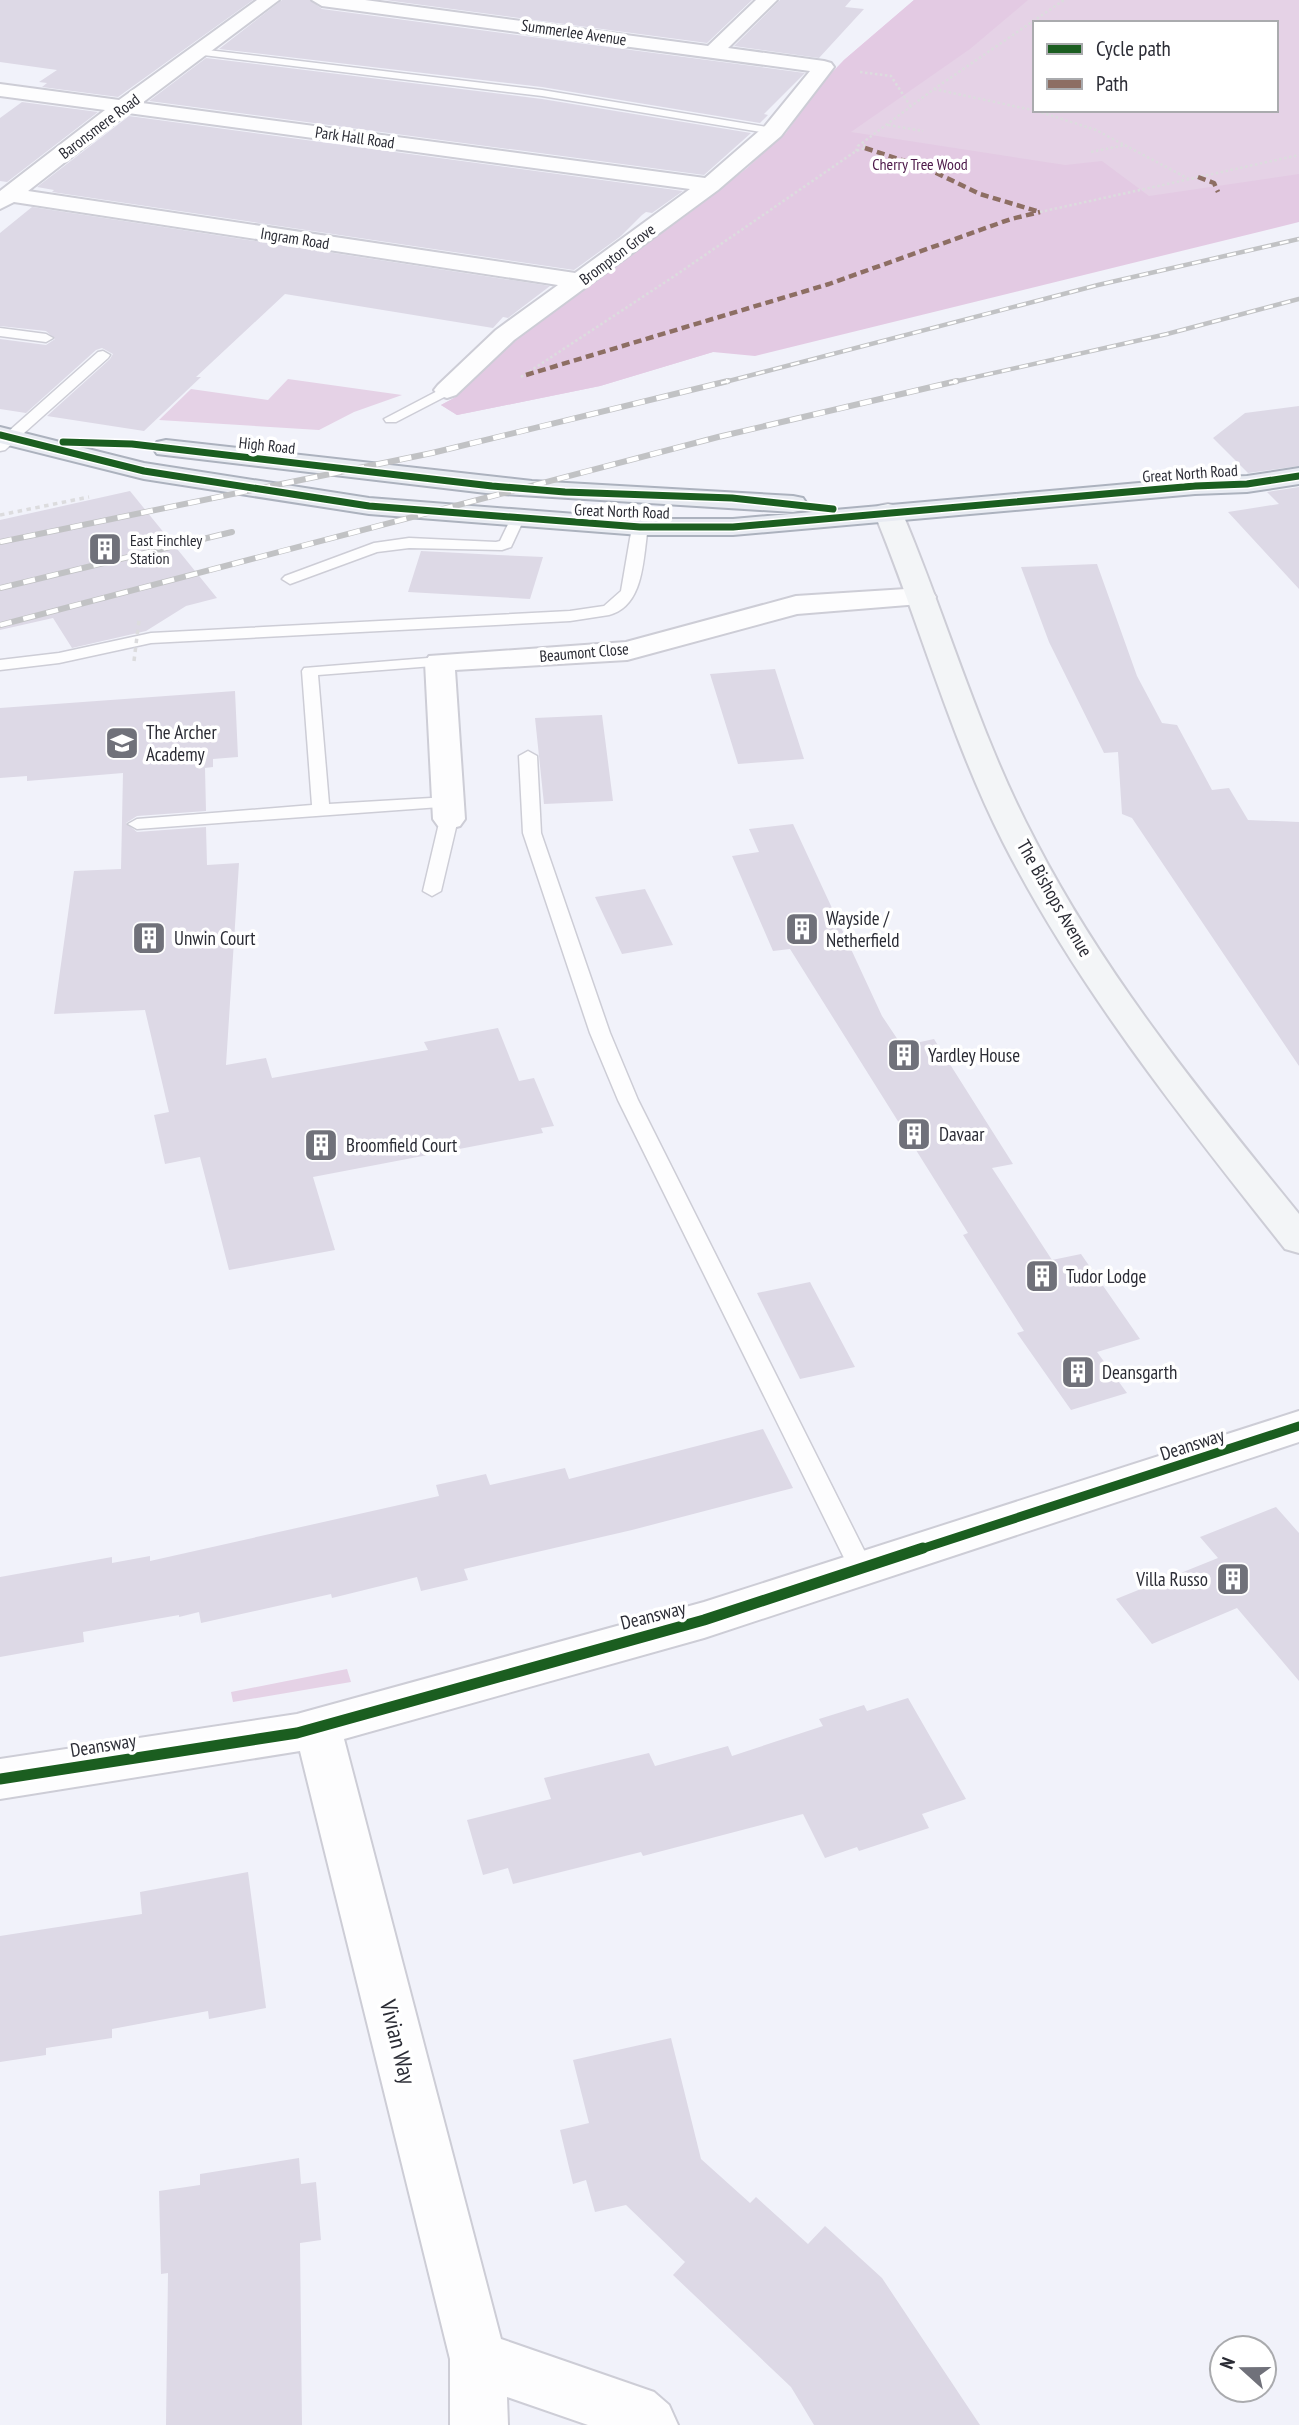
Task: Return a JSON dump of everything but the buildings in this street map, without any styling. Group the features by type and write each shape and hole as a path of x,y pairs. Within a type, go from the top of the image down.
{"main road":[{"name":"High Road","path":"4,439 132,444 492,486"},
{"name":"High Road","path":"38,442 144,471 369,506"},
{"name":"Great North Road","path":"369,506 640,527 733,527 881,512 1247,484 1299,476"},
{"name":"Great North Road","path":"492,486 565,492 732,498 881,512"}],"street":[{"name":"Baronsmere Road","path":"5,198 124,106 269,0"},
{"name":"Summerlee Avenue","path":"323,0 824,67"},
{"path":"443,15 462,0"},
{"path":"714,51 767,0"},
{"name":"Brompton Grove","path":"447,390 505,335 710,185 773,131 824,67"},
{"name":"Park Hall Road","path":"0,90 710,185"},
{"name":"Ingram Road","path":"5,198 580,281"},
{"name":"The Bishops Avenue","path":"881,512 922,597 979,754 1041,883 1184,1096 1299,1240"},
{"name":"Beaumont Close","path":"440,662 626,651 796,605 922,597"},
{"path":"440,662 448,811"},
{"name":"Deansway","path":"0,1779 297,1733 704,1620 1299,1426"},
{"name":"Vivian Way","path":"317,1726 478,2359 480,2425"},
{"path":"478,2359 634,2412 649,2425"}],"lane":[{"path":"199,52 542,93 773,131"},
{"path":"0,332 46,338"},
{"path":"4,439 103,355"},
{"name":"Brompton Grove","path":"391,419 447,390"},
{"path":"290,579 374,548 409,542 496,547 506,544 517,519"},
{"path":"0,665 59,659 151,638 569,616 609,610 629,593 640,527"},
{"path":"321,810 310,671 440,662"},
{"path":"528,756 532,833 600,1033 628,1100 862,1570"},
{"path":"137,824 321,810 448,811 432,891"}],"path":[{"path":"1035,21 1064,0"},
{"path":"864,143 934,89 1033,22"},
{"path":"824,67 891,76 911,107"},
{"path":"934,89 1033,110"},
{"path":"1040,112 1096,130 1189,179"},
{"path":"888,124 923,131"},
{"path":"1091,152 1127,145"},
{"path":"1040,212 1299,155"},
{"path":"0,515 92,497"},
{"path":"134,661 139,620"}],"green space":[{"name":"Cherry Tree Wood","path":"914,0 1299,0 1299,211 713,352 600,386 457,415 441,405 454,398 528,327 691,212 746,169 786,133 824,81 844,60"},
{"name":"Cherry Tree Wood","path":"914,0 1028,0 970,49 851,132 1065,165 1102,161 1149,196 1299,174 1299,222 755,356 713,352 600,386 457,415 441,405 454,398 528,327 691,212 746,169 786,133 824,81 844,60"},
{"path":"288,379 402,395 354,412 319,430 159,420 191,389 268,400"},
{"path":"347,1669 351,1682 233,1702 231,1692"}],"railway":[{"path":"721,383 1098,285 1299,239"},
{"path":"949,383 1167,334 1299,299"},
{"path":"0,542 432,453 728,381"},
{"path":"0,625 718,437 957,381"},
{"path":"0,588 232,532"}],"marked path":[{"path":"865,148 926,168 980,194 1040,212"},
{"path":"1198,177 1209,179 1218,188 1218,192"},
{"path":"526,375 829,284 1011,219 1040,212"}],"cycle path":[{"path":"0,435 144,471 369,506 640,527 733,527 1195,486 1247,484 1299,476"},
{"path":"63,442 132,444 492,486 565,492 732,498 833,509"},
{"path":"0,1779 297,1733 704,1620 1299,1426"}],"place":[{"name":"East Finchley Station","path":"105,549"},
{"name":"The Archer Academy","path":"122,743"},
{"name":"Wayside / Netherfield","path":"802,929"},
{"name":"Unwin Court","path":"149,938"},
{"name":"Yardley House","path":"904,1055"},
{"name":"Davaar","path":"914,1134"},
{"name":"Broomfield Court","path":"321,1145"},
{"name":"Tudor Lodge","path":"1042,1276"},
{"name":"Deansgarth","path":"1078,1372"},
{"name":"Villa Russo","path":"1233,1579"}]}
